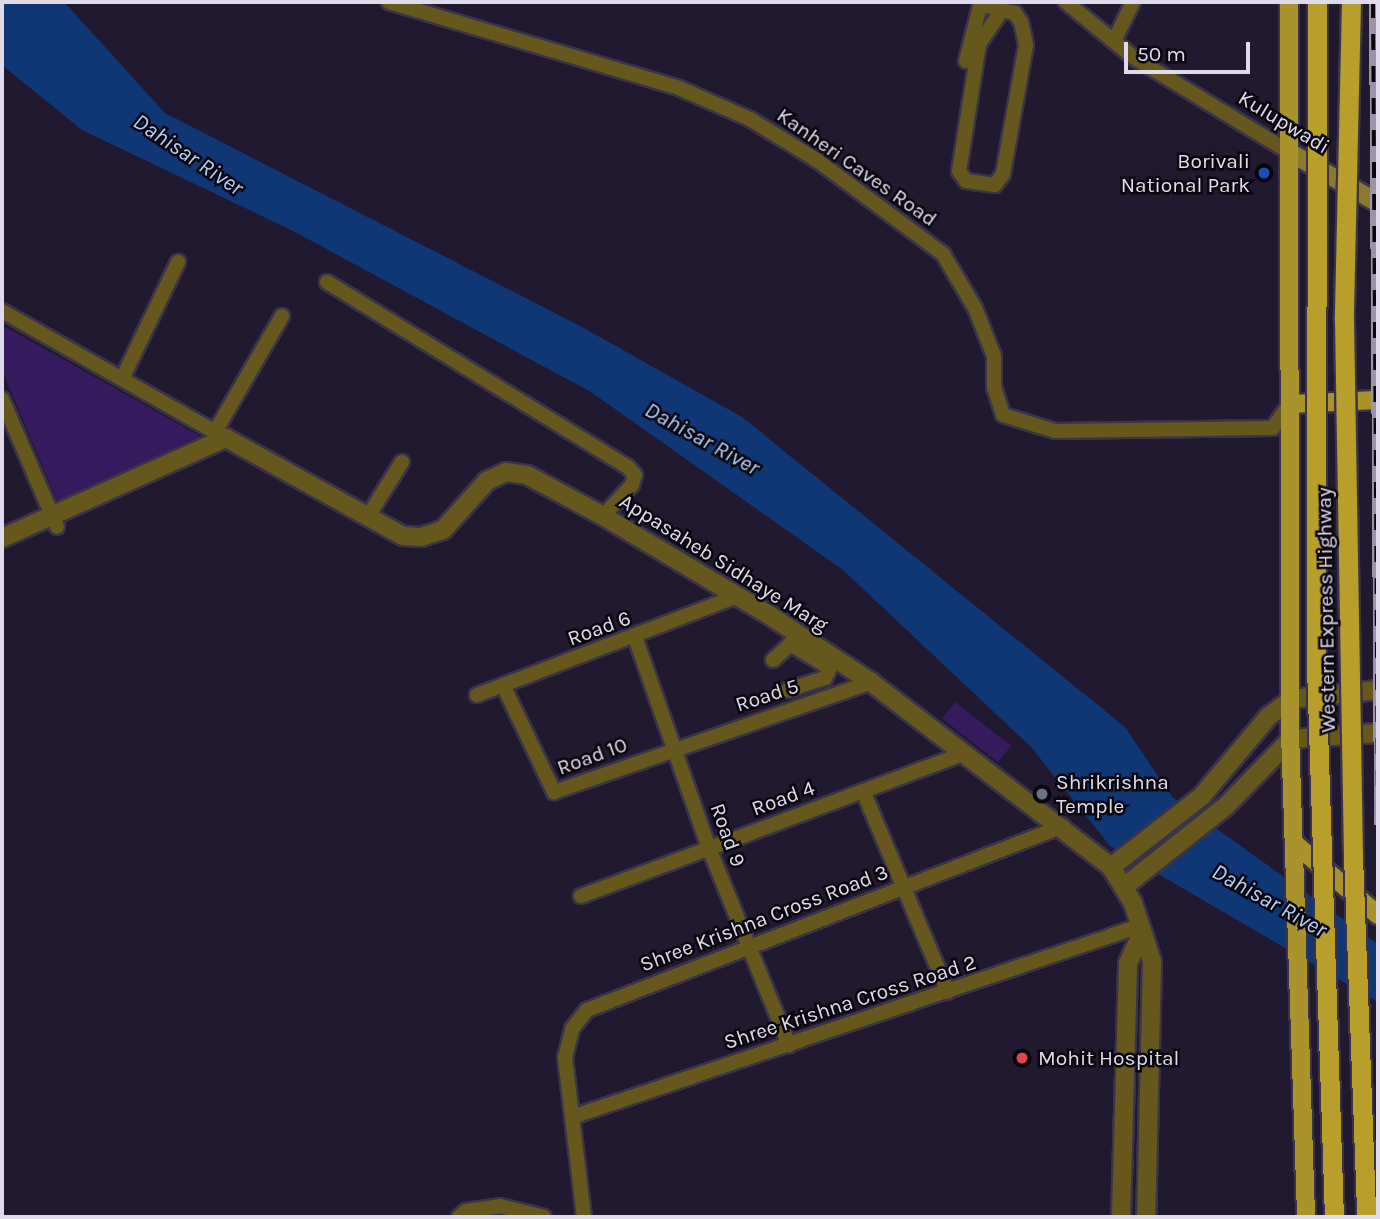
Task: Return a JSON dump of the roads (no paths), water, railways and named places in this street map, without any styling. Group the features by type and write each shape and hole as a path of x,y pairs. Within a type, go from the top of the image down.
{"highway":[{"name":"Western Express Highway","path":"1318,2 1316,667 1334,1217"},
{"name":"Western Express Highway","path":"1351,2 1344,320 1353,855 1366,1217"}],"main road":[{"path":"1289,2 1291,739 1303,1022 1306,1217"},
{"name":"Kulupwadi","path":"1289,152 1378,203"},
{"path":"1290,404 1378,400"},
{"path":"1294,843 1378,915"}],"street":[{"name":"Kanheri Caves Road","path":"389,2 679,88 750,119 818,161 943,254 975,308 995,356 995,387 1003,415 1055,431 1273,428 1290,404"},
{"name":"Kulupwadi","path":"1066,2 1114,41 1289,152"},
{"path":"1114,41 1133,2"},
{"path":"966,61 980,3 1015,13 1021,22 1026,45 1003,174 995,185 966,181 959,172 979,44 1002,10"},
{"path":"122,379 178,262"},
{"path":"327,282 628,467 635,475 632,485 603,516"},
{"path":"2,311 225,438"},
{"path":"2,552 54,521 225,438 282,316"},
{"path":"3,403 54,521"},
{"name":"Appasaheb Sidhaye Marg","path":"225,438 403,537 443,530 486,481 506,472 527,475 603,516 735,597 795,640 871,682 961,755 1063,826 1111,867 1125,886 1152,961 1146,1217"},
{"path":"368,518 402,462"},
{"path":"2,538 54,521"},
{"name":"Road 6","path":"477,695 735,597"},
{"name":"Road 9","path":"635,637 676,747 709,848 789,1045"},
{"path":"773,660 795,640 830,668 825,678 788,690"},
{"name":"Road 5","path":"676,747 871,682"},
{"path":"808,684 818,700"},
{"name":"Road 10","path":"503,685 554,792 676,747"},
{"path":"1111,867 1208,788 1269,716 1292,699 1378,690"},
{"path":"1125,886 1226,806 1291,739 1378,733"},
{"name":"Road 4","path":"581,896 961,755"},
{"path":"863,791 948,992"},
{"name":"Shree Krishna Cross Road 3","path":"584,1217 565,1058 572,1029 587,1010 1063,826"},
{"path":"1121,1217 1128,963 1141,930"},
{"name":"Shree Krishna Cross Road 2","path":"572,1117 1141,930"},
{"path":"459,1217 466,1211 500,1206 544,1217"}],"water":[{"name":"Dahisar River","path":"2,2 64,2 165,113 582,327 742,417 1125,727 1172,797 1378,944 1378,1002 1110,846 1031,747 843,570 591,392 295,232 82,130 2,65"}],"railway":[{"path":"1373,2 1378,825"}],"place":[{"name":"Borivali National Park","path":"1264,173"},
{"name":"Shrikrishna Temple","path":"1042,794"},
{"name":"Mohit Hospital","path":"1022,1058"}]}
